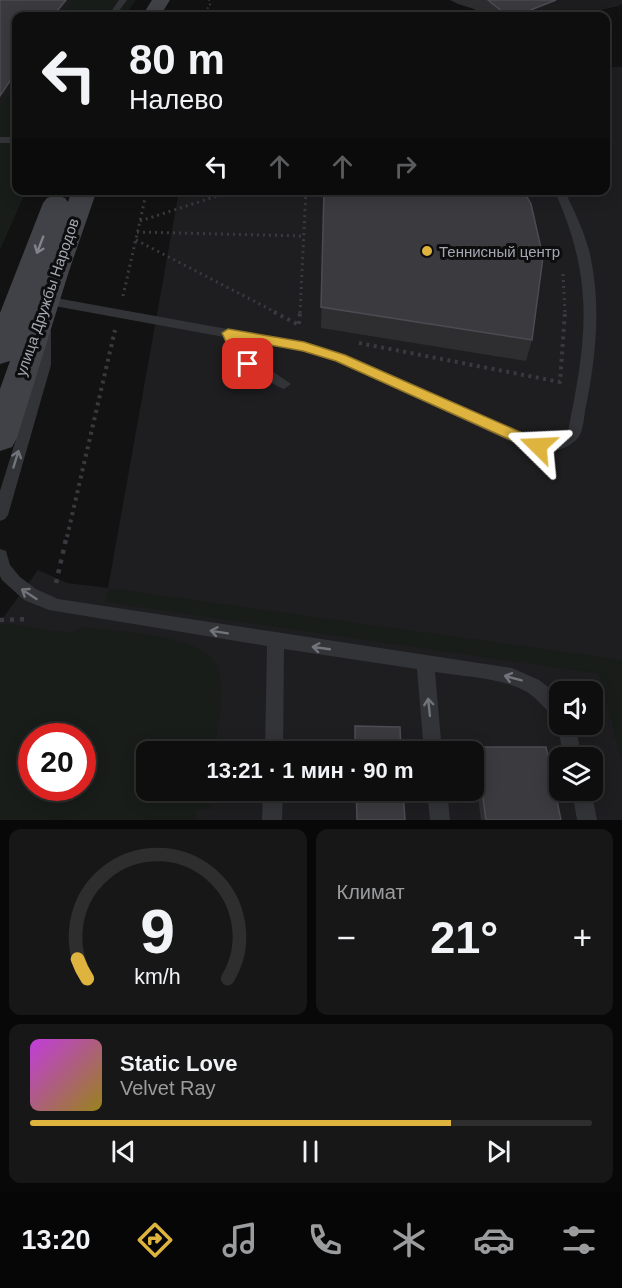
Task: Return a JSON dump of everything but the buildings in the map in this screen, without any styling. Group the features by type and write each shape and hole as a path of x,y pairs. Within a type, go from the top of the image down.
{"main road":[{"name":"улица Дружбы Народов","path":"0,352 60,195"},
{"name":"улица Дружбы Народов","path":"0,438 45,300 83,195"}],"lane":[{"path":"0,515 45,365 45,300 304,347 340,358 527,443 552,446 565,442 574,433 585,383 591,335 592,302 583,247 561,195"},
{"path":"228,333 237,351 248,364 284,384"},
{"path":"234,384 237,351"},
{"path":"0,556 9,577 23,591 41,601 76,610 512,676 532,683 549,696"},
{"path":"274,741 276,641"},
{"path":"425,663 432,741"},
{"path":"272,820 273,801"},
{"path":"438,801 440,820"},
{"path":"583,801 587,820"}],"path":[{"path":"76,610 83,594 55,587 146,195"},
{"path":"140,222 221,195"},
{"path":"298,331 306,195"},
{"path":"138,232 303,236"},
{"path":"136,240 299,325"},
{"path":"355,342 560,382 566,317 563,272"},
{"path":"123,297 132,298"},
{"path":"0,620 14,618 36,621"}],"shaded area":[{"path":"0,0 136,0 127,12 12,12 12,195 24,195 0,250"},
{"path":"610,67 622,67 622,820 0,820 0,622 38,570 67,583 108,588 178,195 610,195"},
{"path":"108,588 622,660 622,764 603,690 603,681 601,681 599,674 105,602"},
{"path":"11,624 70,633 81,627 157,636 197,648 210,657 218,668 221,688 216,741 136,741 136,801 211,801 211,809 196,810 195,820 0,820 0,625"}],"place":[{"name":"Теннисный центр","path":"427,251"}],"route":[{"path":"248,364 237,351 228,333 304,347 340,358 538,446"}]}
